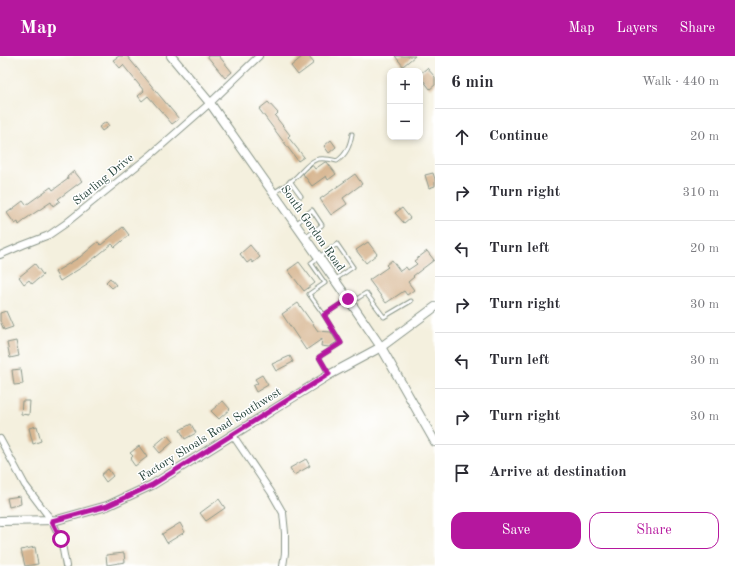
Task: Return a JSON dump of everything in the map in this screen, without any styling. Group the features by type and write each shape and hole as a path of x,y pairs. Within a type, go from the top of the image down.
{"street":[{"name":"South Gordon Road","path":"171,56 210,103 349,301 380,347 435,442"},
{"name":"Starling Drive","path":"0,255 48,235 65,224 153,153 210,103 258,56"},
{"name":"Factory Shoals Road Southwest","path":"0,521 52,521 107,506 152,485 177,471 232,434 329,374 380,347 435,307"},
{"path":"232,434 271,492 283,513 285,533 285,553 283,566"},
{"path":"0,438 25,485 52,521 61,539 66,566"}],"lane":[{"path":"274,194 314,160 322,158 337,161 342,158 350,145 352,134"},
{"path":"290,181 301,196"},
{"path":"296,224 312,210 322,225 305,238"},
{"path":"329,374 319,357 341,343 309,294 325,283 311,263 337,244 353,267 334,280"},
{"path":"324,315 366,293 384,317 411,301"}],"building":[{"path":"119,56 127,56 179,119 172,124 148,96 142,101 138,96 144,91 123,65 120,68 113,60"},
{"path":"207,56 219,56 232,72 225,78"},
{"path":"303,56 308,56 314,63 298,75 291,66"},
{"path":"395,56 415,56 403,66"},
{"path":"427,68 435,77 435,85 430,89 423,80 423,71"},
{"path":"268,102 278,113 275,116 290,135 288,137 304,157 298,161 259,109"},
{"path":"106,122 109,126 102,131 99,127"},
{"path":"331,140 336,147 329,153 324,146"},
{"path":"327,162 336,174 328,180 326,176 312,186 303,174 312,165 315,169"},
{"path":"74,171 82,181 58,199 60,201 53,206 51,202 19,225 18,222 15,224 7,213 23,201 26,205 51,187 53,190 68,179 67,177"},
{"path":"433,173 435,186 429,188 425,175"},
{"path":"355,174 362,184 343,198 347,204 331,215 320,199"},
{"path":"402,208 410,218 404,223 395,213"},
{"path":"123,227 129,235 115,247 112,244 87,264 60,281 55,272 80,257 98,242 101,245"},
{"path":"368,242 377,254 366,263 356,250"},
{"path":"250,245 260,257 253,263 251,260 247,263 240,254"},
{"path":"427,251 434,260 413,276 414,277 408,282 414,290 407,295 404,291 386,303 369,280 388,267 386,265 392,260 400,271 406,267 408,270 417,264 414,261"},
{"path":"299,262 315,283 304,291 288,270"},
{"path":"35,264 43,275 32,284 29,280 24,284 19,277"},
{"path":"110,278 116,285 112,288 106,282"},
{"path":"298,303 318,331 331,332 337,342 329,347 321,346 322,339 306,350 282,314"},
{"path":"6,311 13,327 4,330 0,321 0,313"},
{"path":"16,341 19,356 10,358 7,343"},
{"path":"290,356 293,362 276,371 272,364"},
{"path":"21,369 23,384 14,385 12,370"},
{"path":"262,375 268,385 256,392 253,386 258,383 255,379"},
{"path":"22,401 30,401 29,415 21,414"},
{"path":"223,401 230,409 219,419 211,411"},
{"path":"191,424 196,433 185,439 180,430"},
{"path":"37,426 41,441 33,444 29,428"},
{"path":"167,435 173,442 160,453 154,446"},
{"path":"139,446 147,457 135,466 130,459 133,456 130,453"},
{"path":"306,459 310,466 294,475 290,468"},
{"path":"108,469 113,476 106,482 101,475"},
{"path":"20,496 21,504 9,507 7,498"},
{"path":"219,499 225,508 206,521 200,513"},
{"path":"180,523 185,532 167,543 162,534"},
{"path":"35,547 38,564 25,566 21,550"},
{"path":"124,553 125,562 107,565 106,555"}],"route":[{"path":"61,539 52,521 107,506 152,485 177,471 232,434 329,374 319,357 341,343 324,315 348,299"}]}
